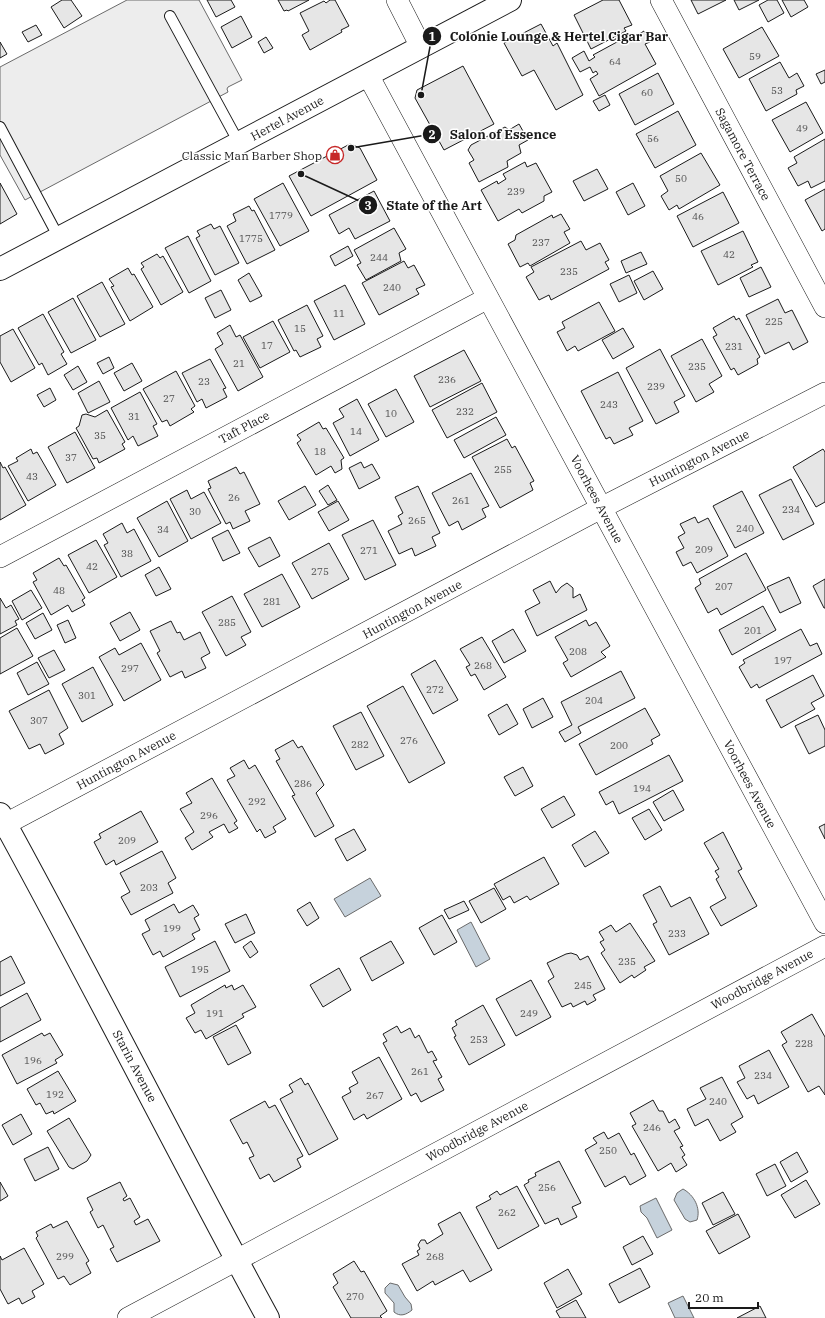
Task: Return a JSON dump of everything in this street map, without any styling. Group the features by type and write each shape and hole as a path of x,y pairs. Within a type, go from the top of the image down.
{"street":[{"path":"397,0 421,47"},
{"name":"Hertel Avenue","path":"0,270 510,0"},
{"name":"Sagamore Terrace","path":"661,0 825,307"},
{"name":"Voorhees Avenue","path":"368,75 825,923"},
{"name":"Taft Place","path":"0,557 488,298"},
{"name":"Huntington Avenue","path":"2,822 825,392"},
{"name":"Starin Avenue","path":"2,822 126,1049 236,1260 268,1318"},
{"name":"Woodbridge Avenue","path":"128,1318 825,946"}],"lane":[{"path":"170,16 239,143"},
{"path":"0,127 59,238"}],"shaded area":[{"path":"127,0 199,0 242,80 228,87 228,92 25,200 0,155 0,67"},
{"path":"370,878 381,896 345,917 334,899"},
{"path":"471,922 490,959 476,967 457,930"},
{"path":"683,1189 696,1202 698,1211 697,1220 690,1222 685,1219 674,1200 677,1193"},
{"path":"656,1198 672,1230 657,1238 647,1218 641,1212 640,1206"},
{"path":"390,1283 398,1285 411,1304 412,1310 410,1312 401,1315 394,1312 394,1303 385,1293 385,1288"},
{"path":"683,1296 694,1318 675,1318 668,1303"}],"building":[{"path":"62,0 71,0 82,16 64,28 51,7"},
{"path":"207,0 231,0 235,7 216,17"},
{"path":"278,0 309,0 288,11 284,11"},
{"path":"330,0 335,0 349,26 341,30 342,32 310,50 302,35 309,31 300,13 324,1 326,3"},
{"path":"603,0 619,0 632,25 624,28 626,31 591,49 574,15"},
{"path":"691,0 726,0 698,14"},
{"path":"734,0 759,0 739,10"},
{"path":"768,0 777,0 784,13 768,22 759,5"},
{"path":"782,0 804,0 808,7 791,17"},
{"path":"241,16 252,37 232,48 221,27"},
{"path":"541,24 553,46 557,43 583,95 556,110 534,70 522,76 504,43"},
{"path":"36,25 42,35 28,42 22,32"},
{"path":"762,27 779,56 739,78 723,49"},
{"path":"644,31 650,42 645,44 656,64 599,96 590,79 598,74 596,71 593,73 590,67 580,72 572,58 584,51 589,61 595,57 593,55 628,36 629,40"},
{"path":"266,37 273,48 264,53 258,42"},
{"path":"0,42 7,54 0,58"},
{"path":"780,62 789,78 797,73 804,86 796,90 797,94 766,111 749,79"},
{"path":"463,66 494,124 444,150 415,98 417,90"},
{"path":"825,70 825,82 821,84 816,74"},
{"path":"658,73 674,104 635,125 619,94"},
{"path":"605,95 610,105 599,111 593,101"},
{"path":"806,102 823,133 790,152 772,120"},
{"path":"678,111 696,145 655,168 636,134"},
{"path":"519,124 528,140 519,145 521,153 507,161 508,167 479,182 469,163 474,160 468,150 471,145 505,127 509,130"},
{"path":"825,139 825,181 811,188 808,181 798,186 788,168 797,163 794,157"},
{"path":"350,144 360,148 377,180 311,216 289,176"},
{"path":"701,153 720,185 679,209 677,205 669,210 661,196 668,191 660,176"},
{"path":"525,162 527,167 536,163 552,192 544,196 544,201 522,213 519,209 498,221 481,190 497,181 498,184 506,179 503,174"},
{"path":"597,169 608,189 584,201 573,181"},
{"path":"0,183 17,214 0,224"},
{"path":"283,183 309,231 280,246 254,199"},
{"path":"633,183 645,206 628,215 616,192"},
{"path":"825,189 825,229 822,231 805,200"},
{"path":"374,191 390,221 355,239 349,228 339,234 329,215"},
{"path":"723,192 739,223 693,247 677,216"},
{"path":"249,206 252,211 254,210 275,250 247,264 227,226 236,221 233,214"},
{"path":"561,214 570,229 564,232 570,243 530,266 528,263 520,267 508,244 515,240 516,235 552,215 553,218"},
{"path":"211,224 214,229 220,226 239,263 215,275 196,238 200,236 197,231"},
{"path":"394,228 406,249 399,253 401,261 366,280 357,265 361,263 354,250"},
{"path":"743,231 758,262 751,265 753,267 718,285 701,251"},
{"path":"188,236 211,281 189,293 165,248"},
{"path":"581,241 586,250 600,243 609,260 605,262 609,269 551,300 549,295 539,300 526,277 534,272 531,267"},
{"path":"348,246 353,256 335,266 330,256"},
{"path":"641,252 647,264 626,273 621,261"},
{"path":"157,254 160,258 163,256 183,292 161,305 141,269 144,267 141,263"},
{"path":"404,261 408,268 414,265 425,285 416,289 419,294 379,315 362,283"},
{"path":"761,267 771,287 749,297 740,278"},
{"path":"128,268 132,275 134,274 153,307 130,321 111,287 114,286 109,279"},
{"path":"653,271 663,289 644,300 634,281"},
{"path":"249,273 262,296 250,302 238,280"},
{"path":"629,275 637,293 619,302 610,284"},
{"path":"102,282 125,324 100,337 77,296"},
{"path":"345,285 365,324 334,340 314,301"},
{"path":"221,290 231,310 215,318 205,298"},
{"path":"73,298 96,340 71,353 48,312"},
{"path":"778,299 785,313 792,310 808,342 793,350 789,342 765,354 746,315"},
{"path":"599,302 615,331 578,351 575,346 567,351 557,332 565,328 562,322"},
{"path":"307,305 323,336 317,339 321,347 300,357 296,350 294,351 278,320"},
{"path":"43,314 64,352 61,354 67,364 48,375 42,363 39,365 18,328"},
{"path":"734,316 736,320 739,318 760,357 757,359 758,364 738,375 734,368 731,370 713,337 717,335 713,328"},
{"path":"273,321 290,352 260,368 243,337"},
{"path":"230,325 236,337 240,335 263,377 238,391 215,349 223,344 217,333"},
{"path":"623,328 634,347 613,359 602,340"},
{"path":"13,329 35,368 11,382 0,362 0,336"},
{"path":"702,339 722,376 709,384 714,392 696,402 671,356"},
{"path":"660,349 685,396 674,402 679,412 656,424 626,368"},
{"path":"464,350 481,381 430,407 414,376"},
{"path":"109,357 114,368 103,374 97,363"},
{"path":"210,359 226,388 223,389 227,397 206,408 202,399 197,402 182,373"},
{"path":"132,363 142,381 124,391 114,373"},
{"path":"78,366 87,382 73,390 64,375"},
{"path":"176,371 195,406 191,409 194,412 170,426 167,420 162,422 143,389"},
{"path":"618,372 643,421 629,428 633,435 614,444 610,437 606,439 581,391"},
{"path":"99,381 110,402 88,413 78,393"},
{"path":"482,383 497,412 447,438 432,410"},
{"path":"50,388 56,400 44,407 37,395"},
{"path":"396,389 414,422 386,437 368,404"},
{"path":"140,392 157,424 153,426 158,436 138,446 133,436 128,440 111,408"},
{"path":"357,399 379,440 350,456 333,423 344,417 339,409"},
{"path":"107,410 125,442 122,444 125,449 99,463 97,458 93,459 76,428 79,426 82,415 86,414 95,417"},
{"path":"496,417 506,435 464,458 454,440"},
{"path":"319,422 323,429 326,428 344,458 341,460 342,469 335,473 331,466 316,475 297,443 301,440 297,435"},
{"path":"75,432 95,468 67,483 48,447"},
{"path":"507,439 512,448 515,446 534,481 530,483 533,490 500,508 472,457"},
{"path":"31,449 33,454 37,452 56,485 28,501 8,466 18,461 16,458"},
{"path":"823,449 825,452 825,502 816,507 793,467"},
{"path":"0,462 3,468 5,467 26,505 0,520"},
{"path":"361,462 364,468 372,464 380,478 359,489 349,468"},
{"path":"236,467 240,474 244,472 260,504 245,511 250,521 233,529 230,522 226,524 208,489 211,488 208,481"},
{"path":"471,473 489,506 482,509 486,517 462,530 458,521 449,526 432,493"},
{"path":"791,479 814,524 783,540 759,495"},
{"path":"328,485 337,500 328,505 319,491"},
{"path":"305,486 316,505 289,520 278,501"},
{"path":"418,486 440,533 432,537 436,546 415,556 412,548 399,554 388,531 402,524 398,516 403,513 395,497"},
{"path":"187,490 191,499 204,492 221,523 191,539 170,499"},
{"path":"742,491 764,533 735,548 713,506"},
{"path":"167,501 188,541 159,557 137,518"},
{"path":"338,501 349,520 329,531 318,512"},
{"path":"695,517 698,523 708,518 728,556 697,573 691,562 683,566 676,552 684,548 678,537 685,533 680,524"},
{"path":"373,520 396,565 365,580 342,535"},
{"path":"122,523 127,533 134,529 151,561 121,577 104,545 108,543 103,534"},
{"path":"228,530 240,553 223,561 212,538"},
{"path":"270,537 280,556 259,567 248,548"},
{"path":"96,540 117,577 89,593 68,555"},
{"path":"329,543 349,579 312,599 292,563"},
{"path":"746,553 766,590 721,615 717,608 708,613 695,588 701,584 699,579"},
{"path":"59,558 64,566 66,565 85,598 82,600 85,605 72,612 68,605 51,615 33,582 37,580 33,573"},
{"path":"159,567 171,589 156,596 145,575"},
{"path":"282,574 300,607 262,627 244,594"},
{"path":"789,577 801,603 780,613 767,587"},
{"path":"825,579 825,608 824,608 813,586"},
{"path":"550,581 556,593 567,583 573,588 573,598 580,594 587,610 537,636 525,611 540,603 533,590"},
{"path":"31,590 42,608 22,620 12,601"},
{"path":"232,596 251,632 241,637 246,645 226,656 202,612"},
{"path":"0,598 6,608 11,605 19,619 15,621 17,625 0,634"},
{"path":"763,606 776,630 732,655 719,630"},
{"path":"130,612 140,630 120,641 110,623"},
{"path":"43,613 52,630 35,639 26,623"},
{"path":"68,620 76,638 65,643 57,625"},
{"path":"586,620 589,626 596,622 610,646 601,652 606,657 571,677 563,663 568,660 555,637"},
{"path":"171,621 177,633 180,632 184,640 200,632 210,653 201,658 206,668 185,678 182,671 170,677 157,653 160,651 150,631"},
{"path":"17,628 33,656 0,674 0,638"},
{"path":"513,629 526,651 504,663 492,641"},
{"path":"801,629 810,646 817,643 822,654 759,688 757,684 751,688 739,667 745,663 743,660"},
{"path":"482,637 506,677 484,690 475,674 471,676 466,667 470,665 460,649"},
{"path":"141,643 161,680 124,701 99,657 115,648 119,655"},
{"path":"54,650 65,670 49,678 38,658"},
{"path":"435,660 458,700 433,714 411,674"},
{"path":"37,662 49,684 28,695 17,673"},
{"path":"93,667 113,705 82,722 62,684"},
{"path":"621,671 635,698 578,727 581,733 565,742 559,732 572,725 561,702"},
{"path":"813,675 824,696 811,703 815,709 781,728 766,700"},
{"path":"403,686 445,763 409,783 367,706"},
{"path":"49,690 68,728 59,734 64,744 45,754 40,744 29,749 9,711"},
{"path":"543,698 553,717 532,728 523,709"},
{"path":"507,704 518,724 499,735 488,715"},
{"path":"645,708 660,735 651,740 653,744 596,775 579,744"},
{"path":"361,712 384,756 356,770 333,726"},
{"path":"818,715 825,730 825,746 809,754 795,726"},
{"path":"293,740 298,748 302,746 324,785 316,793 334,826 315,837 292,796 295,795 276,761 280,759 275,750"},
{"path":"669,755 683,781 619,814 613,801 606,805 599,792"},
{"path":"244,760 249,769 255,765 286,819 273,827 276,832 265,838 260,829 257,832 227,780 235,776 230,768"},
{"path":"523,767 533,786 515,796 504,777"},
{"path":"212,778 237,821 234,823 238,828 229,833 224,824 209,832 213,837 192,850 185,838 194,832 180,809 192,803 186,793"},
{"path":"673,790 684,810 664,821 653,802"},
{"path":"564,796 575,815 552,828 541,809"},
{"path":"649,809 662,830 645,840 632,818"},
{"path":"141,811 158,842 116,865 114,860 106,865 94,842 101,838 99,834"},
{"path":"825,824 825,839 819,827"},
{"path":"354,829 366,850 347,861 335,839"},
{"path":"595,831 609,853 585,867 572,845"},
{"path":"723,832 742,869 738,871 757,906 721,926 710,907 726,898 716,879 719,877 715,871 719,869 704,843"},
{"path":"162,851 176,878 168,883 173,893 131,915 121,897 130,892 120,873"},
{"path":"544,857 559,884 530,900 527,896 514,903 510,896 503,900 494,884"},
{"path":"660,886 671,907 690,897 709,934 669,955 653,924 657,922 643,895"},
{"path":"494,888 506,909 481,923 469,901"},
{"path":"464,901 469,910 449,919 444,910"},
{"path":"310,902 319,918 307,926 297,910"},
{"path":"174,904 179,913 193,905 199,915 194,918 200,930 192,934 195,939 163,957 160,951 153,955 142,934 150,930 145,920"},
{"path":"246,914 255,933 235,943 225,924"},
{"path":"442,915 457,942 434,955 419,928"},
{"path":"630,923 655,961 644,967 646,970 634,978 632,975 620,983 601,953 605,950 600,942 604,940 599,932 611,925 616,932"},
{"path":"215,941 230,971 180,997 165,967"},
{"path":"251,941 258,952 250,958 243,947"},
{"path":"391,941 404,963 372,981 360,958"},
{"path":"571,953 577,955 580,960 588,956 605,989 593,995 596,1000 587,1005 585,1001 573,1007 571,1003 562,1007 548,981 554,977 547,963"},
{"path":"11,956 25,983 0,996 0,962"},
{"path":"339,968 351,990 323,1007 310,985"},
{"path":"531,980 551,1017 516,1036 496,999"},
{"path":"225,985 226,988 232,985 234,990 243,985 256,1007 242,1014 244,1017 206,1039 201,1030 195,1033 186,1018 195,1013 191,1005"},
{"path":"27,993 41,1020 0,1042 0,1008"},
{"path":"483,1005 505,1045 469,1065 454,1037 456,1036 452,1028 457,1025 455,1021"},
{"path":"812,1014 825,1037 825,1095 819,1086 808,1092 782,1045 787,1042 781,1032"},
{"path":"236,1025 251,1053 228,1065 213,1037"},
{"path":"397,1026 401,1033 410,1028 415,1038 419,1035 428,1053 432,1051 437,1060 433,1061 442,1077 438,1079 444,1090 421,1102 416,1093 411,1096 383,1043 387,1041 383,1034"},
{"path":"42,1033 44,1036 50,1033 63,1055 55,1060 57,1063 17,1084 2,1055"},
{"path":"769,1050 789,1087 758,1104 754,1095 747,1099 737,1082 745,1078 739,1066"},
{"path":"379,1057 402,1099 367,1119 364,1114 354,1120 342,1097 351,1092 349,1088 358,1083 352,1072"},
{"path":"58,1071 76,1101 54,1114 53,1111 46,1114 40,1103 36,1105 27,1089"},
{"path":"722,1077 743,1117 731,1124 736,1132 720,1141 708,1119 695,1126 687,1109 706,1099 700,1088"},
{"path":"301,1078 305,1085 308,1083 338,1139 309,1155 280,1099 293,1092 289,1085"},
{"path":"653,1100 659,1111 663,1111 669,1123 675,1119 680,1128 674,1131 683,1146 680,1147 685,1155 682,1157 687,1165 676,1172 671,1163 658,1171 632,1126 636,1124 630,1113"},
{"path":"265,1101 269,1108 275,1105 303,1156 297,1159 301,1167 274,1182 269,1174 260,1179 249,1158 254,1156 247,1142 243,1144 230,1120"},
{"path":"21,1114 32,1134 13,1145 2,1125"},
{"path":"69,1118 91,1155 87,1161 73,1169 69,1167 47,1131"},
{"path":"604,1132 608,1139 619,1133 631,1155 634,1153 646,1176 630,1185 625,1176 605,1187 585,1150 597,1143 593,1138"},
{"path":"48,1147 59,1169 35,1181 24,1159"},
{"path":"797,1152 808,1172 791,1182 780,1162"},
{"path":"559,1161 581,1203 572,1207 577,1217 561,1225 558,1218 545,1224 524,1185 529,1182 528,1180 536,1176 535,1173"},
{"path":"775,1164 786,1186 767,1196 756,1174"},
{"path":"806,1180 820,1204 795,1218 781,1195"},
{"path":"0,1182 8,1196 0,1201"},
{"path":"120,1182 127,1196 123,1199 124,1201 130,1198 140,1217 134,1221 136,1225 148,1219 160,1241 117,1262 110,1249 114,1247 103,1225 98,1228 90,1212 93,1210 87,1198"},
{"path":"517,1186 539,1226 498,1249 476,1207 491,1199 489,1196 497,1191 500,1195"},
{"path":"723,1192 735,1214 713,1225 702,1203"},
{"path":"460,1212 492,1270 470,1282 463,1270 435,1285 433,1281 417,1291 402,1264 419,1255 417,1251 420,1249 418,1245 421,1240 425,1240 427,1244 443,1234 438,1224"},
{"path":"738,1214 750,1237 719,1254 706,1231"},
{"path":"67,1221 89,1261 86,1263 91,1273 70,1285 64,1276 58,1279 36,1238 38,1236 36,1232 51,1224 53,1228"},
{"path":"643,1236 653,1254 632,1265 623,1247"},
{"path":"24,1248 44,1284 32,1291 35,1297 22,1304 19,1298 8,1304 0,1289 0,1256 2,1260"},
{"path":"354,1261 361,1272 364,1271 387,1311 380,1316 382,1318 351,1318 333,1287 338,1283 333,1274"},
{"path":"640,1268 650,1287 619,1303 609,1284"},
{"path":"568,1269 582,1294 557,1308 544,1283"},
{"path":"576,1300 586,1318 560,1318 556,1311"},
{"path":"760,1306 766,1318 737,1318"}],"place":[{"name":"Colonie Lounge & Hertel Cigar Bar","path":"421,95"},
{"name":"Salon of Essence","path":"351,148"},
{"name":"Classic Man Barber Shop","path":"335,155"},
{"name":"State of the Art","path":"301,174"}]}
